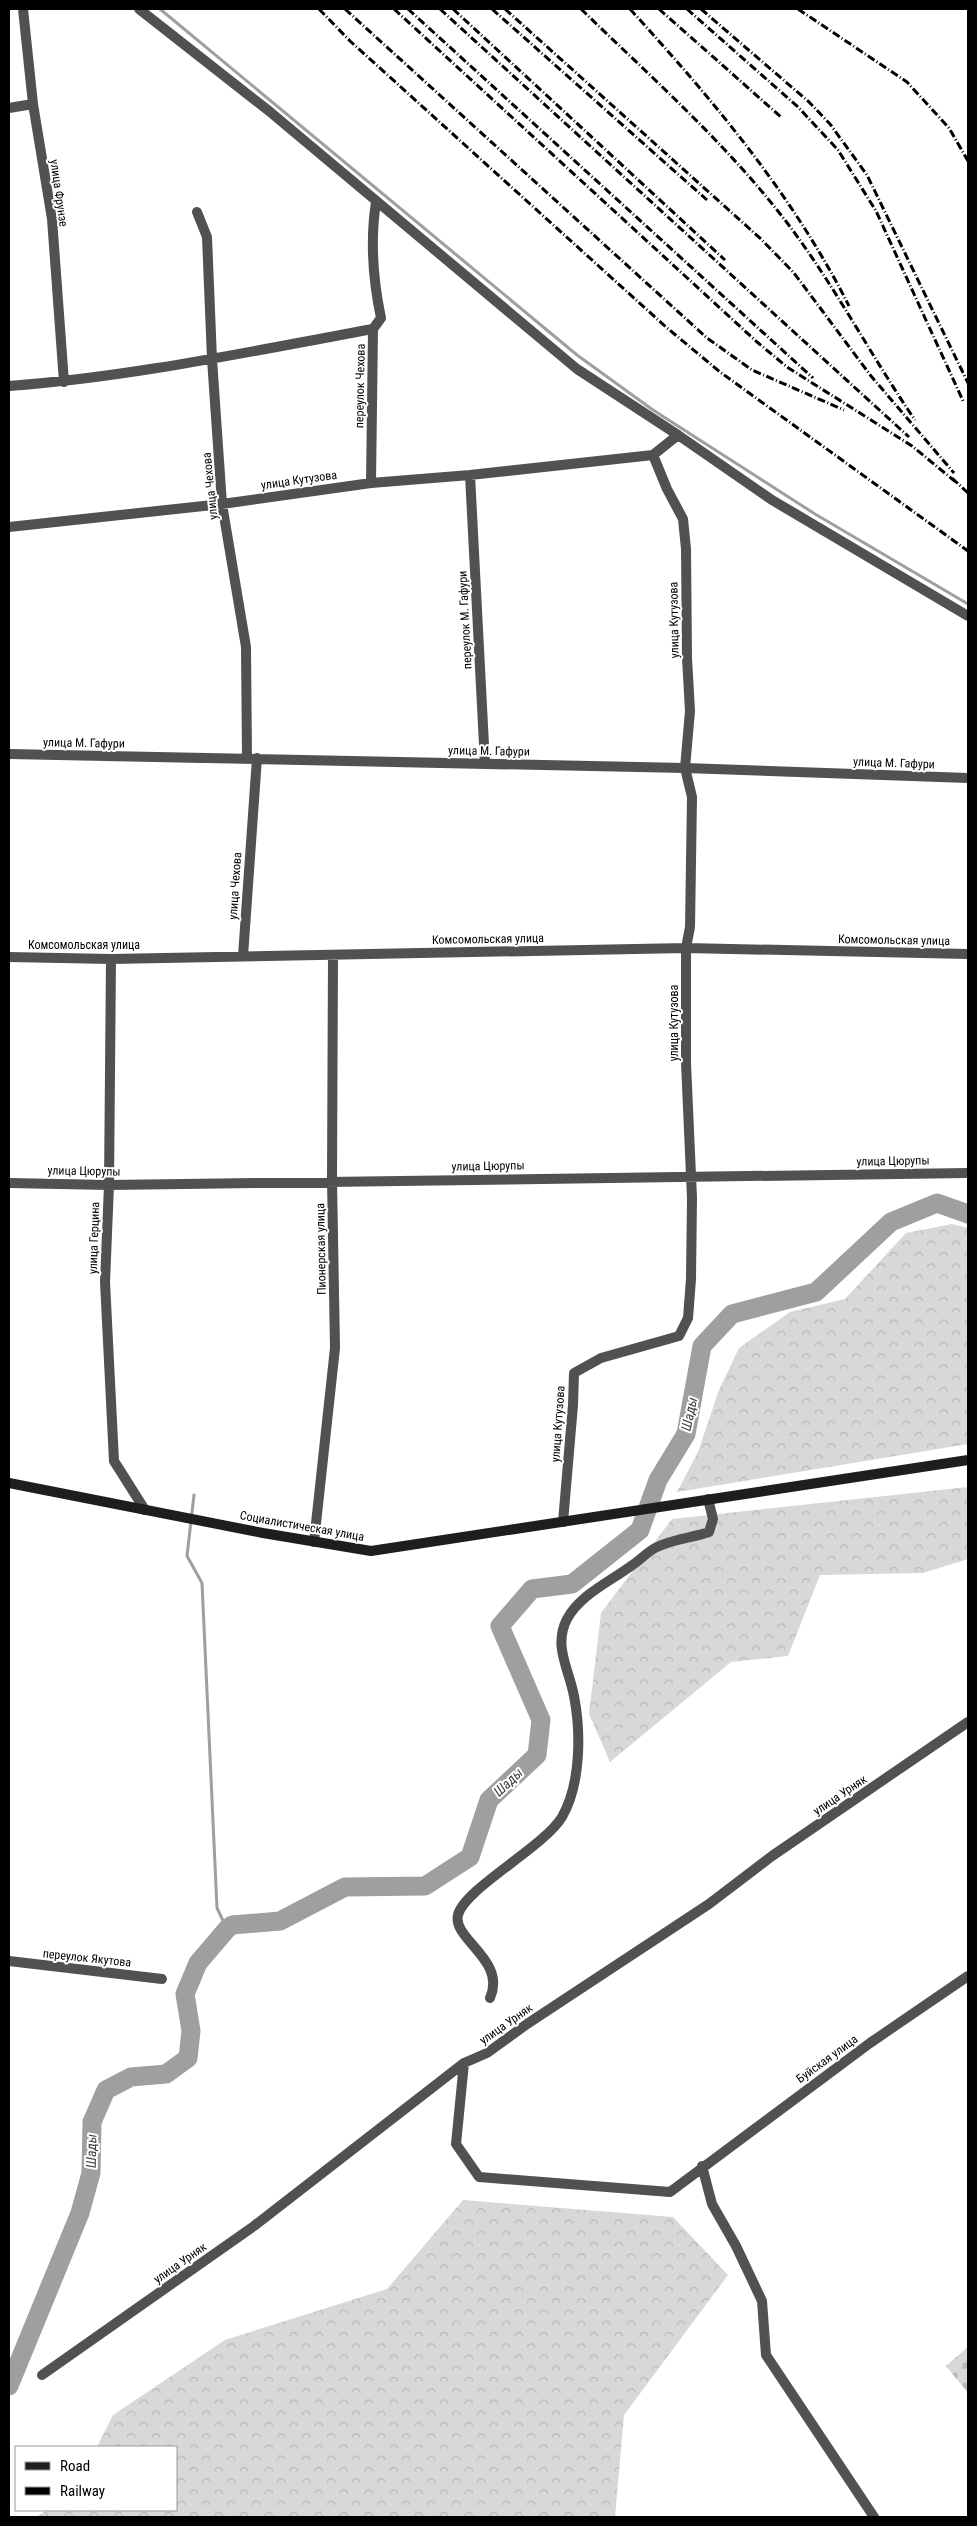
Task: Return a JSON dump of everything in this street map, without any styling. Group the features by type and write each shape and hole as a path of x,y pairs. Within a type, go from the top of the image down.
{"street":[{"name":"улица Фрунзе","path":"23,9 33,104 52,220 64,382"},
{"path":"139,9 269,111 577,369 678,435 772,500 968,616"},
{"path":"9,108 33,104"},
{"name":"переулок Чехова","path":"371,483 373,329 381,318 376,293 372,239 376,202"},
{"name":"улица Чехова","path":"197,212 207,237 212,359 222,504 246,647 252,758 243,956"},
{"path":"9,386 64,382 212,359 373,329"},
{"path":"653,455 678,435"},
{"name":"улица Кутузова","path":"9,527 222,504 371,483 470,475 653,455 667,489 683,519 686,549 687,658 690,711 684,768 692,796 690,918 686,948 686,1063 692,1176 691,1279 688,1318 679,1336 601,1358 574,1373 563,1522"},
{"name":"переулок М. Гафури","path":"470,475 485,764"},
{"name":"улица М. Гафури","path":"9,754 684,768 968,778"},
{"name":"Комсомольская улица","path":"9,957 111,959 686,948 968,954"},
{"name":"Пионерская улица","path":"314,1542 335,1348 332,1180 333,955"},
{"name":"улица Герцина","path":"111,959 109,1185 105,1282 114,1461 145,1510"},
{"name":"улица Цюрупы","path":"9,1183 109,1185 332,1180 968,1173"},
{"name":"Социалистическая улица","path":"9,1483 184,1518 371,1551 968,1460"},
{"path":"490,1998 493,1991 492,1972 459,1927 457,1916 462,1907 480,1889 534,1846 561,1819 570,1800 580,1732 574,1694 562,1657 561,1636 568,1619 586,1597 656,1548 709,1532 713,1519 708,1499"},
{"name":"улица Урняк","path":"42,2375 254,2226 464,2063 487,2054 527,2024 710,1904 772,1856 968,1722"},
{"name":"переулок Якутова","path":"9,1961 162,1979"},
{"name":"Буйская улица","path":"464,2063 456,2144 479,2177 670,2192 702,2166 870,2043 968,1976"},
{"path":"702,2166 712,2204 736,2246 762,2301 766,2355 874,2517"}],"green space":[{"path":"952,1224 968,1228 968,1444 677,1492 698,1452 719,1390 739,1348 790,1312 845,1299 906,1233"},
{"path":"968,1487 968,1559 923,1573 820,1575 788,1656 731,1662 610,1762 589,1714 601,1613 672,1519"},
{"path":"463,2200 673,2217 728,2275 624,2415 615,2517 36,2517 46,2511 178,2511 178,2446 98,2446 113,2415 225,2340 387,2289"},
{"path":"968,2347 968,2393 946,2366"}],"waterway":[{"path":"160,9 577,355 653,410 815,514 968,604"},
{"name":"Шады","path":"9,2386 80,2213 91,2173 92,2122 106,2090 131,2077 166,2074 188,2058 191,2031 185,1994 198,1963 227,1929 232,1925 280,1921 345,1887 425,1886 470,1857 489,1800 537,1755 541,1720 500,1626 532,1589 572,1584 640,1530 658,1480 686,1434 702,1346 732,1314 816,1292 891,1222 937,1203 968,1214"},
{"path":"194,1495 187,1556 202,1583 217,1908 227,1929"}],"railway":[{"path":"319,9 350,41 666,327 720,372 968,551"},
{"path":"345,9 707,338 752,370 844,410"},
{"path":"394,9 757,342 787,367 912,446 957,483"},
{"path":"408,9 813,378"},
{"path":"440,9 909,437"},
{"path":"453,9 725,260"},
{"path":"492,9 707,200"},
{"path":"505,9 761,239 794,273 871,376 954,473"},
{"path":"581,9 715,139 765,195 805,248 915,420"},
{"path":"630,9 691,78 750,150 803,226 849,306"},
{"path":"659,9 781,117"},
{"path":"687,9 798,107 838,150 876,211 964,403"},
{"path":"701,9 809,102 830,124 867,175 968,383"},
{"path":"798,9 907,82 949,128 968,161"},
{"path":"952,478 968,493"}]}
